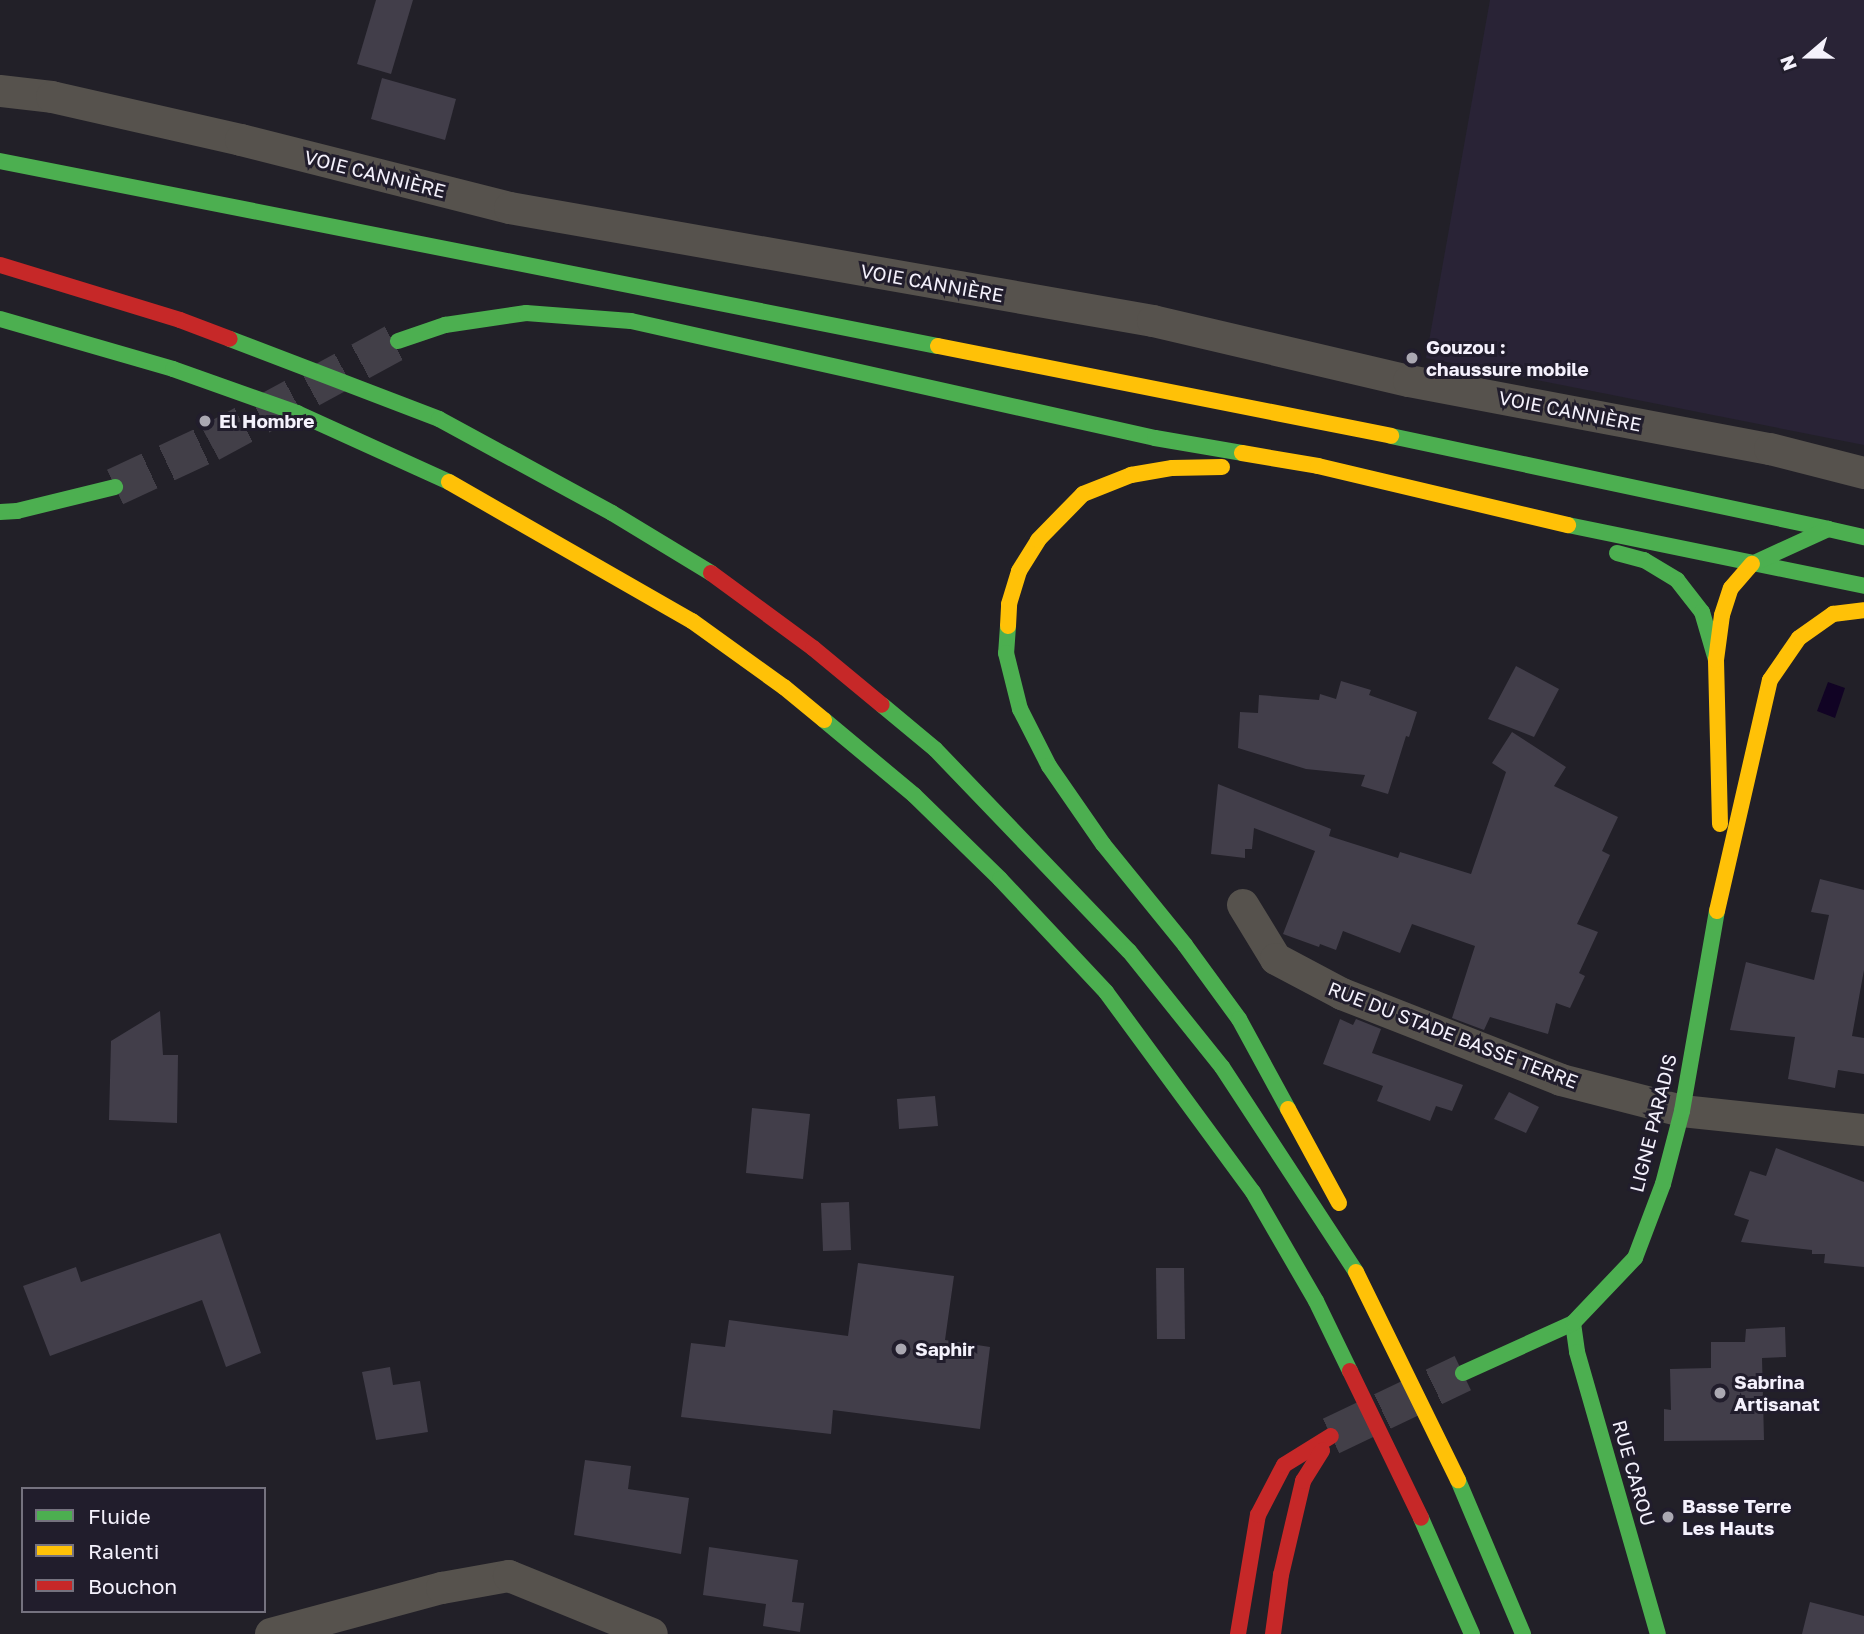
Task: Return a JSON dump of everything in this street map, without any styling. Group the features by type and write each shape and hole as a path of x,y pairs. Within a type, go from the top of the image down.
{"main road":[{"path":"0,161 1439,445 1864,537"},
{"path":"0,265 180,320 439,419 612,513 711,573 813,648 935,749 1129,951 1222,1066 1352,1264 1460,1485"},
{"path":"398,341 445,325 526,313 632,320 1155,438 1318,466 1503,512 1864,586"},
{"path":"0,319 185,373 297,413 433,473 692,621 784,687 914,795 1000,879 1106,992 1253,1192 1317,1301 1416,1506 1472,1634"},
{"path":"1318,466 1172,468 1131,475 1083,494 1038,540 1019,571 1009,604 1006,653 1020,709 1049,766 1103,844 1185,945 1239,1019 1346,1217"},
{"path":"0,512 17,511 116,488"},
{"path":"1503,512 1569,540 1644,560 1677,580 1702,612 1716,660"},
{"name":"LIGNE PARADIS","path":"1717,912 1721,796 1716,660 1722,615 1731,588 1754,562 1828,529"},
{"name":"LIGNE PARADIS","path":"1463,1373 1573,1323 1635,1258 1663,1184 1682,1111 1717,912 1770,680 1799,638 1833,614 1864,610"},
{"path":"1357,1242 1432,1413 1523,1634"},
{"name":"RUE CAROU","path":"1573,1323 1577,1352 1658,1634"},
{"path":"1238,1634 1258,1515 1284,1465 1331,1436 1303,1481 1286,1551 1273,1634"}],"street":[{"name":"VOIE CANNIÈRE","path":"0,91 52,97 241,140 510,208 1153,321 1409,381 1770,449 1864,473"},
{"name":"RUE DU STADE BASSE TERRE","path":"1243,905 1276,959 1342,994 1561,1080 1682,1111 1864,1130"},
{"path":"271,1634 442,1588 509,1576 652,1634"}],"shaded area":[{"path":"1490,0 1864,0 1864,445 1426,358"},
{"path":"1828,682 1845,688 1835,718 1817,711"}],"building":[{"path":"376,0 413,0 391,74 357,64"},
{"path":"382,78 456,99 445,140 371,119"},
{"path":"1516,666 1559,689 1534,737 1488,719"},
{"path":"1341,681 1371,690 1369,695 1417,712 1409,737 1406,736 1388,794 1361,786 1365,775 1306,769 1238,748 1240,712 1258,713 1259,695 1319,700 1320,694 1336,699"},
{"path":"1512,732 1566,767 1554,786 1618,817 1602,851 1610,855 1577,924 1598,932 1579,973 1585,976 1570,1008 1556,1003 1548,1034 1490,1017 1484,1030 1452,1018 1475,946 1412,924 1400,953 1343,931 1336,950 1283,934 1315,851 1254,828 1252,849 1245,849 1245,858 1211,854 1218,784 1331,829 1329,836 1398,858 1400,852 1471,874 1506,772 1492,763"},
{"path":"1820,879 1864,890 1864,970 1852,1036 1864,1038 1864,1074 1838,1070 1835,1088 1788,1079 1795,1037 1730,1030 1746,962 1814,980 1829,915 1811,912"},
{"path":"160,1011 163,1055 178,1055 177,1123 109,1120 111,1041"},
{"path":"1340,1019 1353,1025 1356,1019 1381,1029 1372,1053 1463,1085 1452,1111 1436,1106 1430,1121 1377,1101 1383,1086 1323,1064"},
{"path":"1509,1092 1539,1107 1526,1133 1494,1119"},
{"path":"935,1096 938,1126 899,1129 897,1099"},
{"path":"752,1108 810,1114 803,1179 746,1173"},
{"path":"1776,1148 1864,1182 1864,1267 1824,1263 1825,1254 1812,1254 1812,1250 1741,1242 1749,1220 1734,1215 1750,1171 1766,1176"},
{"path":"849,1202 851,1250 823,1251 821,1203"},
{"path":"220,1233 261,1353 226,1367 202,1300 50,1356 23,1286 76,1267 81,1282"},
{"path":"858,1263 954,1276 945,1340 990,1347 980,1429 833,1410 831,1434 681,1417 691,1343 725,1347 729,1320 848,1336"},
{"path":"1156,1268 1184,1268 1185,1339 1157,1339"},
{"path":"1785,1327 1786,1357 1762,1358 1764,1440 1664,1441 1664,1409 1671,1410 1670,1369 1711,1368 1711,1342 1745,1342 1746,1329"},
{"path":"390,1367 393,1385 420,1381 428,1432 376,1440 362,1372"},
{"path":"585,1460 631,1466 628,1489 689,1498 681,1554 574,1535"},
{"path":"709,1547 798,1560 792,1602 804,1603 800,1632 763,1626 766,1604 703,1595"},
{"path":"1810,1602 1864,1616 1864,1634 1802,1634"}],"tunnel":[{"path":"115,487 210,443 398,341"},
{"path":"1331,1436 1463,1373"}],"traffic: fast":[{"path":"0,161 938,346"},
{"path":"398,341 445,325 526,313 631,321 1155,438 1242,453"},
{"path":"0,319 173,369 297,413 449,482"},
{"path":"230,339 439,419 612,513 711,573"},
{"path":"1391,436 1828,529"},
{"path":"0,512 17,511 115,487"},
{"path":"1568,525 1864,586"},
{"path":"1752,564 1828,529 1864,537"},
{"path":"1617,553 1644,560 1677,580 1702,612 1716,660"},
{"path":"1008,626 1006,653 1020,709 1049,766 1103,844 1185,945 1239,1019 1288,1109"},
{"path":"882,705 935,749 1129,951 1222,1067 1356,1272"},
{"path":"824,720 914,795 1000,879 1106,992 1253,1192 1316,1301 1350,1371"},
{"path":"1463,1373 1573,1323 1635,1258 1663,1184 1682,1111 1717,911"},
{"path":"1573,1323 1577,1352 1658,1634"},
{"path":"1458,1480 1523,1634"},
{"path":"1421,1518 1472,1634"}],"traffic: slow":[{"path":"938,346 1391,436"},
{"path":"1242,453 1318,466 1568,525"},
{"path":"1008,626 1009,604 1019,571 1038,540 1083,494 1131,475 1172,468 1222,467"},
{"path":"449,482 692,621 784,687 824,720"},
{"path":"1720,824 1716,660 1722,615 1731,588 1752,564"},
{"path":"1717,911 1770,680 1799,638 1833,614 1864,610"},
{"path":"1288,1109 1339,1203"},
{"path":"1356,1272 1458,1480"}],"traffic: jam":[{"path":"0,265 180,320 230,339"},
{"path":"711,573 813,648 882,705"},
{"path":"1350,1371 1421,1518"},
{"path":"1238,1634 1258,1515 1284,1465 1331,1436"},
{"path":"1273,1634 1281,1575 1303,1481 1322,1450"}],"place":[{"name":"Gouzou : chaussure mobile","path":"1412,358"},
{"name":"El Hombre","path":"205,421"},
{"name":"Saphir","path":"901,1349"},
{"name":"Sabrina Artisanat","path":"1720,1393"},
{"name":"Basse Terre Les Hauts","path":"1668,1517"}]}
